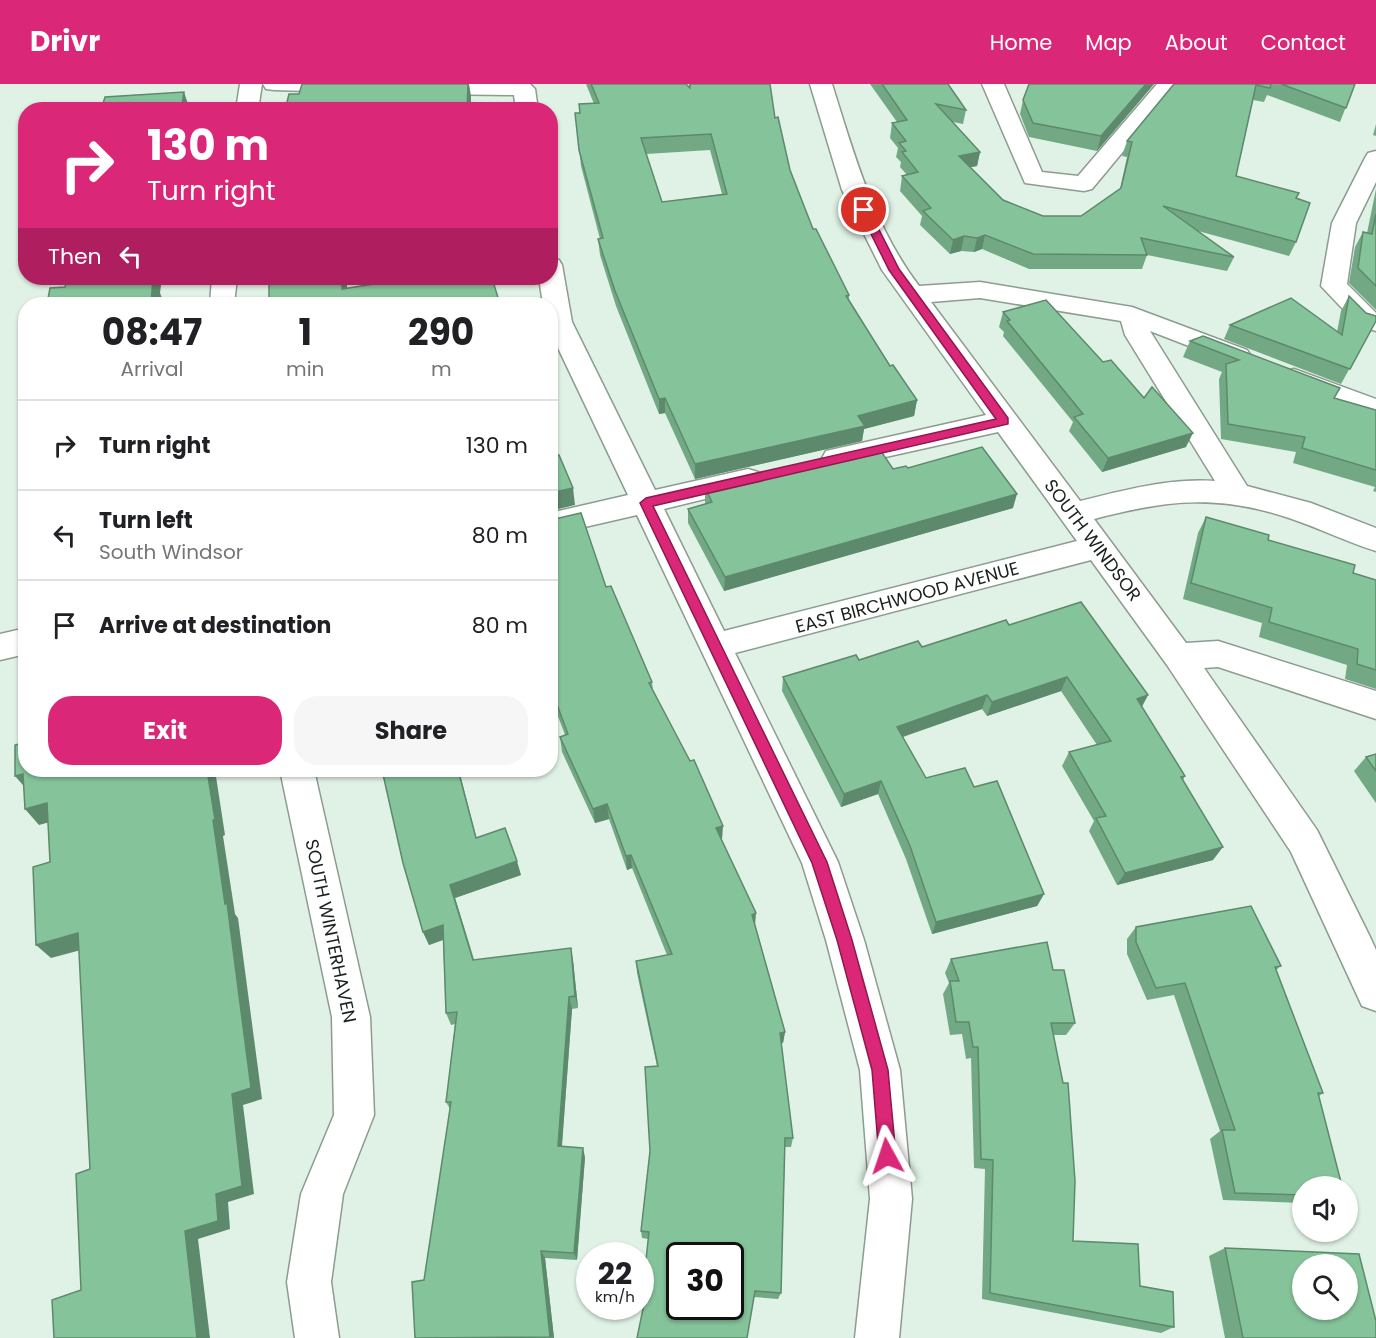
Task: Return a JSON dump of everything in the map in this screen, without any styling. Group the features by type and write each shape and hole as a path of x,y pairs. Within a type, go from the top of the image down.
{"street":[{"path":"248,102 251,84"},
{"path":"274,84 363,87"},
{"name":"SOUTH WINDSOR","path":"820,84 854,190 894,270 1073,514 1100,547 1178,656 1304,842 1376,993"},
{"path":"993,84 1034,178 1084,184 1168,84"},
{"path":"408,88 525,89 527,102"},
{"path":"1376,158 1344,223 1334,286 1368,320 1376,323"},
{"path":"913,295 980,290 1132,315 1376,409"},
{"path":"1132,315 1138,335 1238,495"},
{"path":"558,316 559,322 820,862 880,1070 891,1199 877,1338"},
{"path":"808,464 1004,421"},
{"path":"558,522 774,473"},
{"path":"1073,514 1165,492 1195,490 1238,495 1312,513 1376,540"},
{"name":"EAST BIRCHWOOD AVENUE","path":"715,646 1100,547"},
{"path":"0,647 18,643"},
{"path":"1178,656 1218,654 1376,705"},
{"name":"SOUTH WINTERHAVEN","path":"299,777 351,1017 354,1115 322,1194 309,1282 317,1338"}],"building":[{"path":"302,84 468,84 467,102 287,102 289,94 299,94"},
{"path":"591,84 686,84 690,88 690,84 770,84 775,118 778,117 790,170 813,229 816,229 849,295 846,296 890,366 893,365 917,400 858,416 865,426 695,464 665,398 659,399 615,291 598,239 603,238 579,150 575,113 580,113 579,104 599,103","holes":["711,134 727,194 662,202 641,138"]},
{"path":"882,84 948,84 966,110 936,104 980,152 959,156 1003,200 1043,216 1081,216 1121,188 1132,142 1127,141 1174,84 1271,84 1270,88 1256,85 1236,176 1299,193 1296,198 1310,203 1296,242 1163,206 1234,257 1141,238 1147,255 1033,254 985,235 977,238 964,236 953,240 923,211 931,208 902,176 918,172 902,152 906,151 899,143 906,141 892,123 907,120"},
{"path":"1029,84 1146,84 1101,136 1033,123 1023,100"},
{"path":"1281,84 1355,84 1346,108"},
{"path":"184,92 182,102 103,102 105,97"},
{"path":"1376,214 1376,286 1358,268 1363,232 1372,234"},
{"path":"65,285 152,285 152,297 48,297 50,288 65,287"},
{"path":"269,285 342,285 342,289 367,285 494,285 498,297 269,297"},
{"path":"1349,296 1366,313 1376,316 1376,321 1350,369 1230,325 1291,298 1342,335"},
{"path":"1046,300 1103,362 1111,360 1144,398 1152,387 1193,433 1108,458 1074,417 1083,414 1007,321 1010,320 1003,312"},
{"path":"1203,336 1340,388 1334,398 1376,410 1376,470 1302,448 1305,437 1228,424 1226,364 1239,360 1190,341"},
{"path":"982,447 1017,494 725,577 688,509 712,502 705,488 879,448 893,469 906,466 908,468"},
{"path":"558,455 559,455 573,488 558,491"},
{"path":"581,513 606,587 611,586 652,682 649,683 690,761 694,760 723,826 716,828 756,913 752,915 785,1032 780,1033 793,1138 785,1138 781,1293 755,1291 747,1338 637,1338 641,1320 654,1320 654,1242 648,1242 649,1232 641,1231 650,1151 645,1067 658,1066 636,961 672,954 631,855 626,856 607,804 593,809 560,737 568,734 558,707 558,518"},
{"path":"1206,517 1269,535 1268,540 1355,565 1353,573 1376,580 1376,670 1357,664 1358,649 1269,622 1272,608 1191,583"},
{"path":"1081,602 1148,695 1137,699 1185,776 1181,777 1223,847 1125,873 1096,818 1106,816 1069,752 1111,741 1067,677 992,702 987,695 897,727 926,778 965,768 974,787 997,781 1044,894 936,922 910,846 881,781 844,794 783,677 856,655 859,660 918,641 922,647 1006,620 1009,625"},
{"path":"18,744 18,775 15,776 15,745"},
{"path":"1376,754 1376,771 1366,757"},
{"path":"23,777 208,777 251,1088 232,1094 242,1186 216,1194 218,1221 185,1231 197,1338 54,1338 52,1300 81,1290 76,1174 90,1169 78,933 36,945 33,867 50,862 47,803 25,809"},
{"path":"384,777 460,777 476,838 505,828 517,861 450,885 473,960 571,948 575,996 569,997 558,1146 583,1148 574,1253 541,1251 550,1337 415,1338 412,1282 424,1280 451,1102 446,1102 457,1012 446,1013 443,925 423,932 403,863"},
{"path":"1251,906 1281,966 1275,967 1323,1093 1318,1093 1339,1176 1292,1176 1292,1195 1235,1193 1222,1130 1235,1130 1185,983 1156,988 1136,942 1136,927"},
{"path":"1047,942 1053,970 1064,970 1075,1023 1051,1023 1063,1083 1068,1083 1075,1181 1073,1241 1138,1244 1140,1286 1173,1292 1174,1327 990,1293 993,1160 981,1159 978,1047 973,1047 969,1022 956,1022 950,981 959,981 951,959"},
{"path":"1225,1248 1359,1254 1376,1321 1376,1338 1243,1338"}],"route":[{"path":"864,210 894,270 1004,421 646,503 820,862 880,1070 887,1156"}]}
